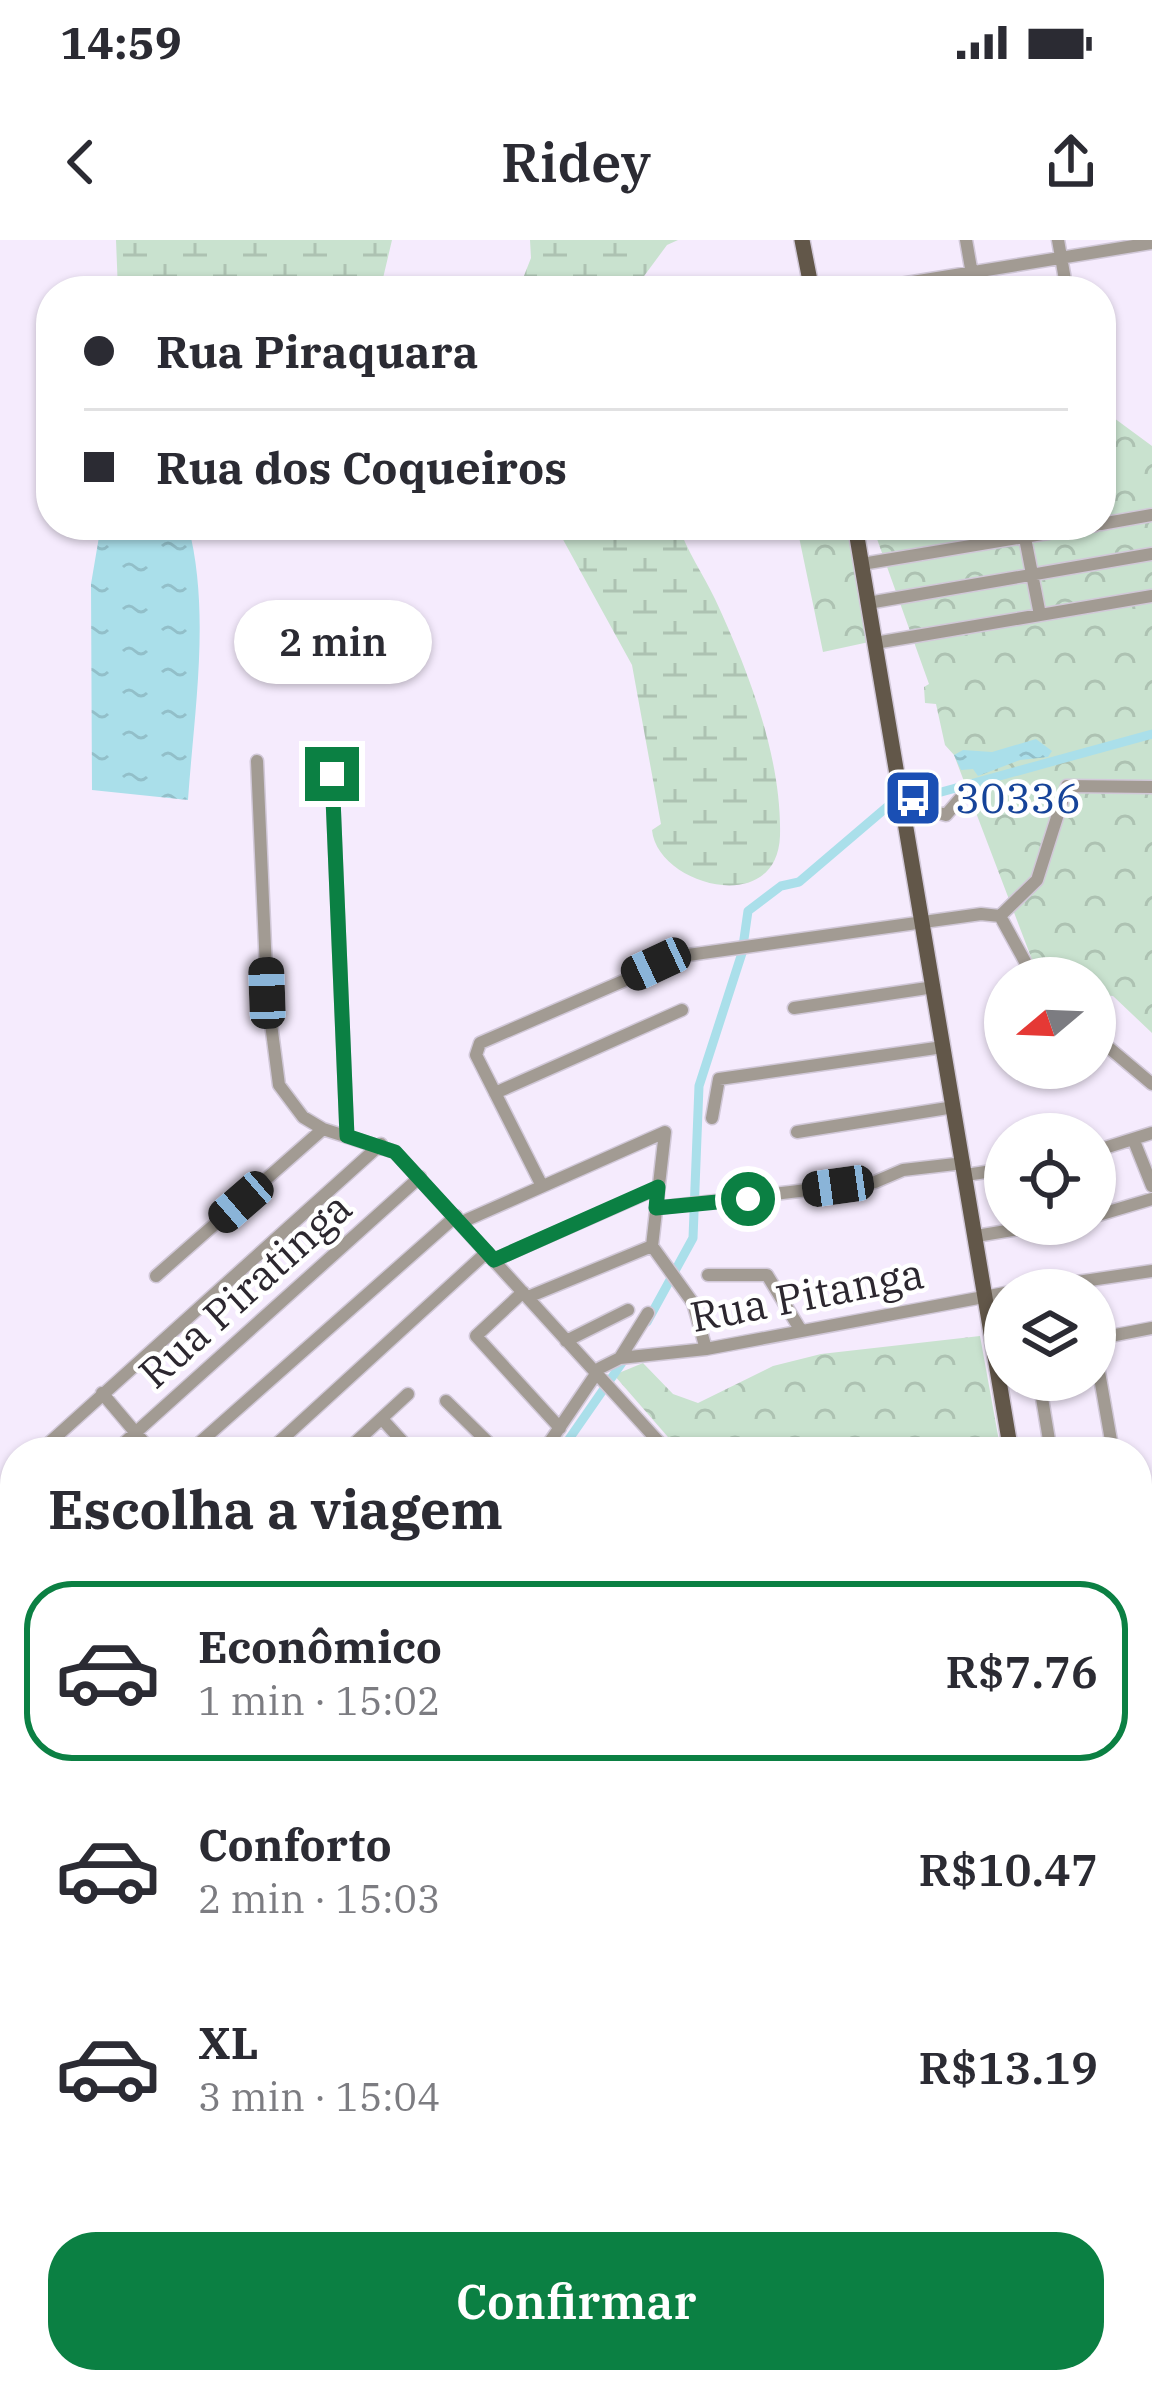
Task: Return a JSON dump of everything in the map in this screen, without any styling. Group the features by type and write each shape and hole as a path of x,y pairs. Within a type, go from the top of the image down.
{"main road":[{"path":"802,240 809,276"},
{"path":"858,540 984,1284"},
{"path":"1005,1401 1009,1437"}],"street":[{"path":"967,240 973,276"},
{"path":"1058,240 1064,276"},
{"path":"948,276 1150,246"},
{"path":"1116,522 1152,515"},
{"path":"862,564 1012,540"},
{"path":"1025,540 1040,615"},
{"path":"868,603 1152,554"},
{"path":"875,643 1152,596"},
{"path":"257,761 272,1062 288,1100 323,1130 381,1144 420,1177 655,1437"},
{"path":"332,774 347,1136"},
{"path":"1000,916 1037,880 1067,786 1152,788"},
{"path":"904,812 924,809 946,814 965,793"},
{"path":"541,1184 475,1046 656,964 742,945 993,912 1000,916 1022,957"},
{"path":"794,1008 934,987"},
{"path":"495,1093 682,1010"},
{"path":"712,1118 719,1079 944,1047"},
{"path":"1116,1054 1152,1084"},
{"path":"797,1132 954,1107"},
{"path":"156,1276 323,1130"},
{"path":"206,1437 459,1219 662,1131 652,1246 693,1304 706,1349"},
{"path":"1116,1146 1152,1133"},
{"path":"1134,1141 1152,1186"},
{"path":"55,1437 381,1144"},
{"path":"656,1208 874,1182 903,1170 984,1169"},
{"name":"Rua Piratinga","path":"131,1437 420,1177"},
{"path":"285,1437 490,1256 658,1187"},
{"path":"1116,1210 1152,1199"},
{"path":"976,1236 984,1235"},
{"path":"560,1428 476,1336 525,1295 652,1246"},
{"path":"1116,1276 1152,1271"},
{"path":"708,1275 767,1275 800,1329"},
{"name":"Rua Pitanga","path":"620,1358 706,1349 984,1296"},
{"path":"566,1340 628,1310"},
{"path":"554,1437 603,1378 605,1363 620,1358 648,1312"},
{"path":"1116,1335 1152,1328"},
{"path":"102,1393 139,1437"},
{"path":"361,1437 408,1394"},
{"path":"446,1401 483,1437"},
{"path":"1042,1401 1048,1437"},
{"path":"1104,1401 1110,1437"},
{"path":"382,1418 399,1437"}],"green space":[{"path":"116,240 392,240 384,276 117,276"},
{"path":"530,240 678,240 667,245 644,276 524,276 531,258"},
{"path":"1116,419 1152,446 1152,1033 1116,999 1116,957 1031,957 954,755 945,745 936,704 925,703 924,687 929,684 877,540 1116,540"},
{"path":"563,540 684,540 739,655 769,745 780,836 774,862 759,877 740,885 694,878 659,849 652,830 661,824 632,665"},
{"path":"800,540 853,540 869,642 823,652"},
{"path":"980,1336 984,1401 992,1401 998,1437 668,1437 614,1375 643,1363 673,1394 698,1403 773,1366 821,1354"}],"water":[{"path":"98,540 191,540 200,627 188,800 92,790 91,584"},
{"path":"1036,739 1052,751 1048,757 1020,760 978,776 973,769 961,770 954,755 963,750 992,752"}],"waterway":[{"path":"647,1322 693,1238 699,1086 742,953 748,911 781,886 799,882 887,807 1152,734"},
{"path":"570,1437 626,1357"}],"place":[{"name":"30336","path":"913,798"}],"route":[{"path":"332,774 347,1136 381,1144 406,1161 494,1260 658,1187 656,1208 748,1199"}]}
